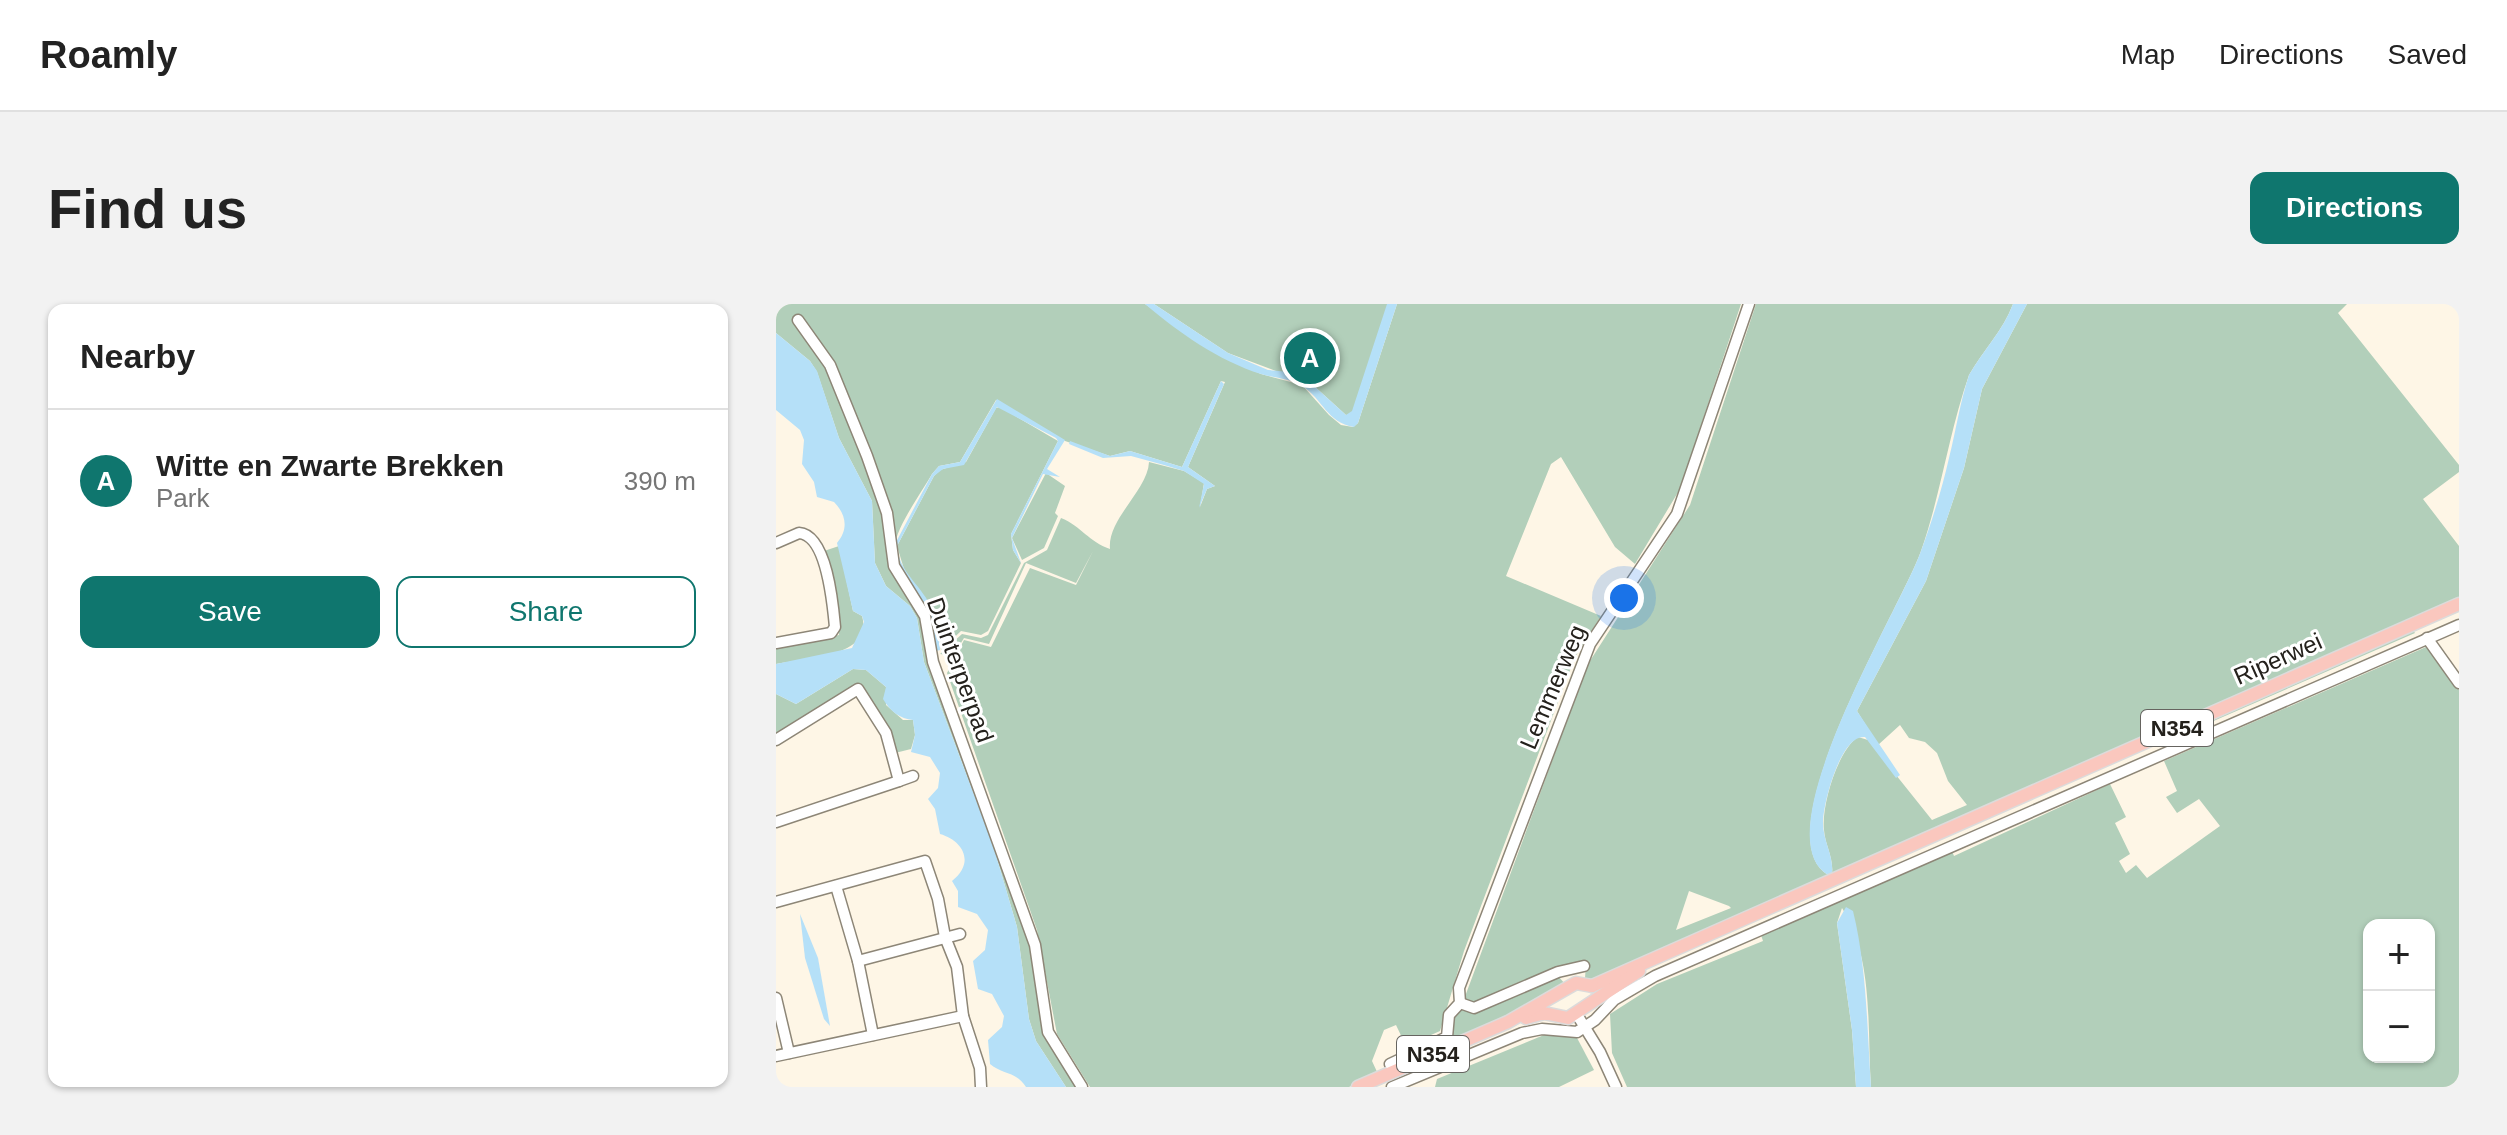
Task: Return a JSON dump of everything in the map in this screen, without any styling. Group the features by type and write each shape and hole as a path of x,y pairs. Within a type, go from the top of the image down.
{"main road":[{"name":"Riperwei","path":"1665,953 2459,604"},
{"name":"N354","path":"1592,986 1665,953"},
{"name":"N354","path":"1508,1022 1551,1013 1562,1019 1576,1013 1665,953"},
{"path":"1573,984 1581,982 1592,986 1595,992 1590,1004"},
{"name":"N354","path":"1358,1087 1508,1022 1573,984"},
{"path":"1551,1013 1549,1005 1555,996"}],"street":[{"name":"Lemmerweg","path":"1390,1064 1443,1042 1448,1036 1450,1013 1460,1003 1459,988 1590,644 1677,514 1749,304"},
{"name":"Duinterperpad","path":"798,320 830,365 876,477 887,513 894,566 925,616 933,662 1035,945 1048,1032 1082,1087"},
{"path":"776,543 804,532 827,571 835,627 831,633 776,643"},
{"path":"2414,623 2459,683"},
{"name":"Riperwei","path":"1585,1027 1614,1000 1645,981 2459,625"},
{"path":"776,740 858,689 886,733 899,781"},
{"path":"776,822 913,776"},
{"path":"776,902 925,861 938,899 945,937 957,967 963,1016 980,1068 981,1087"},
{"path":"836,886 858,961 873,1035"},
{"path":"858,961 960,934"},
{"path":"1460,1003 1469,1009 1478,1007 1565,969 1584,966"},
{"path":"1565,969 1573,984"},
{"path":"776,998 789,1053"},
{"path":"1576,1013 1616,1087"},
{"path":"776,1056 963,1016"},
{"path":"1392,1087 1522,1033 1542,1029 1571,1033 1585,1027"}],"green space":[{"path":"776,304 1145,304 1222,357 1261,374 1302,385 1341,425 1353,427 1358,423 1397,304 1741,304 1680,489 1635,564 1615,547 1561,457 1551,464 1506,576 1601,616 1575,657 1464,951 1440,1031 1406,1046 1396,1025 1384,1030 1372,1061 1378,1074 1349,1087 1090,1087 1057,1034 1037,930 947,673 964,640 991,647 1030,568 1076,585 1093,551 1076,583 1026,563 989,644 964,638 953,656 940,654 962,634 981,638 988,635 1024,563 1047,550 1061,518 1110,549 1115,527 1142,483 1149,462 1184,471 1204,483 1200,507 1207,489 1215,486 1188,467 1225,382 1221,381 1182,467 1130,451 1110,456 1065,441 996,400 960,462 939,466 932,474 896,538 897,560 935,624 937,638 934,652 923,609 895,565 889,513 869,455 832,364 799,319 829,365 881,498 892,567 923,616 931,664 949,706 1034,945 1047,1033 1081,1087 1066,1087 1036,1041 1029,1019 1017,927 993,845 924,662 917,618 910,606 886,586 875,563 872,501 839,438 817,372 810,361 776,333"},
{"path":"1154,304 1390,304 1353,414 1346,415 1313,385 1228,353"},
{"path":"1756,304 2013,304 1969,375 1921,551 1842,719 1823,769 1812,815 1812,852 1828,875 1593,981 1585,978 1586,964 1477,1005 1463,1002 1588,664 1690,505","holes":["1689,891 1731,908 1676,930"]},
{"path":"2027,304 2347,304 2338,313 2459,465 2459,472 2423,499 2459,546 2459,600 1832,874 1824,830 1825,807 1838,766 1858,737 1868,740 1932,820 1967,805 1948,781 1937,753 1925,742 1909,738 1900,725 1878,745 1857,711 1926,581 1964,468 1982,389"},
{"path":"1000,407 1058,441 1011,534 1013,550 1021,563 988,631 981,635 961,631 941,650 938,626 904,569 897,546 934,476 940,470 966,462 996,408"},
{"path":"1046,473 1065,486 1055,513 1058,516 1044,548 1022,560 1012,538"},
{"path":"839,546 853,611 862,616 863,630 857,640 834,654 776,664 776,645 839,635 833,587 821,552"},
{"path":"2412,629 2415,633 2154,747 2152,743"},
{"path":"2426,647 2459,690 2459,1087 1871,1087 1864,971 1852,928 1842,908 1837,923 1852,1030 1856,1087 1627,1087 1612,1053 1610,1014 1657,984 1763,941 1761,935 1952,851 1954,856 2110,784 2126,817 2115,823 2130,854 2119,861 2126,873 2136,865 2147,878 2220,826 2199,799 2177,813 2166,797 2177,791 2164,761"},
{"path":"853,669 866,670 886,687 886,705 903,720 913,720 915,735 911,749 895,753 856,691 776,739 776,694 796,704"},
{"path":"1558,976 1565,984 1550,996 1447,1044 1456,1009 1473,1011"},
{"path":"1544,1035 1576,1036 1594,1070 1559,1087 1435,1087 1437,1079"}],"water":[{"path":"1145,304 1154,304 1228,353 1268,370 1290,372 1313,385 1346,415 1352,411 1387,304 1397,304 1358,423 1354,427 1337,421 1309,391 1297,383 1230,362 1185,335"},
{"path":"2013,304 2027,304 1982,389 1964,468 1926,581 1857,711 1900,775 1896,778 1865,737 1856,739 1848,746 1835,771 1824,813 1823,830 1832,867 1832,874 1828,875 1812,852 1811,815 1823,769 1865,667 1921,551 1943,481 1969,375"},
{"path":"776,333 810,361 817,371 839,438 872,501 875,563 886,586 910,606 917,618 924,662 993,845 1017,927 1029,1019 1036,1041 1066,1087 1026,1087 1018,1078 990,1064 988,1040 1002,1027 1004,1016 992,994 978,989 973,961 985,950 988,930 977,914 958,907 958,891 952,881 963,867 964,853 955,842 940,834 935,809 928,799 938,788 940,773 930,757 911,752 915,735 913,720 900,716 889,707 883,699 886,687 866,670 853,669 796,704 776,694 776,664 852,648 864,622 862,616 853,611 837,543 844,527 841,512 834,502 817,497 814,482 802,464 804,440 800,430 776,410"},
{"path":"1221,381 1224,384 1188,467 1215,486 1207,489 1199,508 1204,484 1184,471 1131,456 1103,458 1069,444 1070,441 1110,456 1130,451 1182,467"},
{"path":"997,399 1065,440 1047,469 1060,477 1043,474 1012,538 1021,563 1013,550 1011,534 1058,441 1056,438 997,407 964,465 943,469 934,476 897,546 905,569 934,612 940,650 936,651 929,612 902,573 895,544 932,474 939,466 960,462"},
{"path":"1846,907 1853,911 1861,954 1871,1087 1856,1087 1852,1030 1837,923"},
{"path":"800,914 818,958 830,1026 824,1019 805,958"}],"place":[{"name":"Witte en Zwarte Brekken","path":"1310,358"}]}
